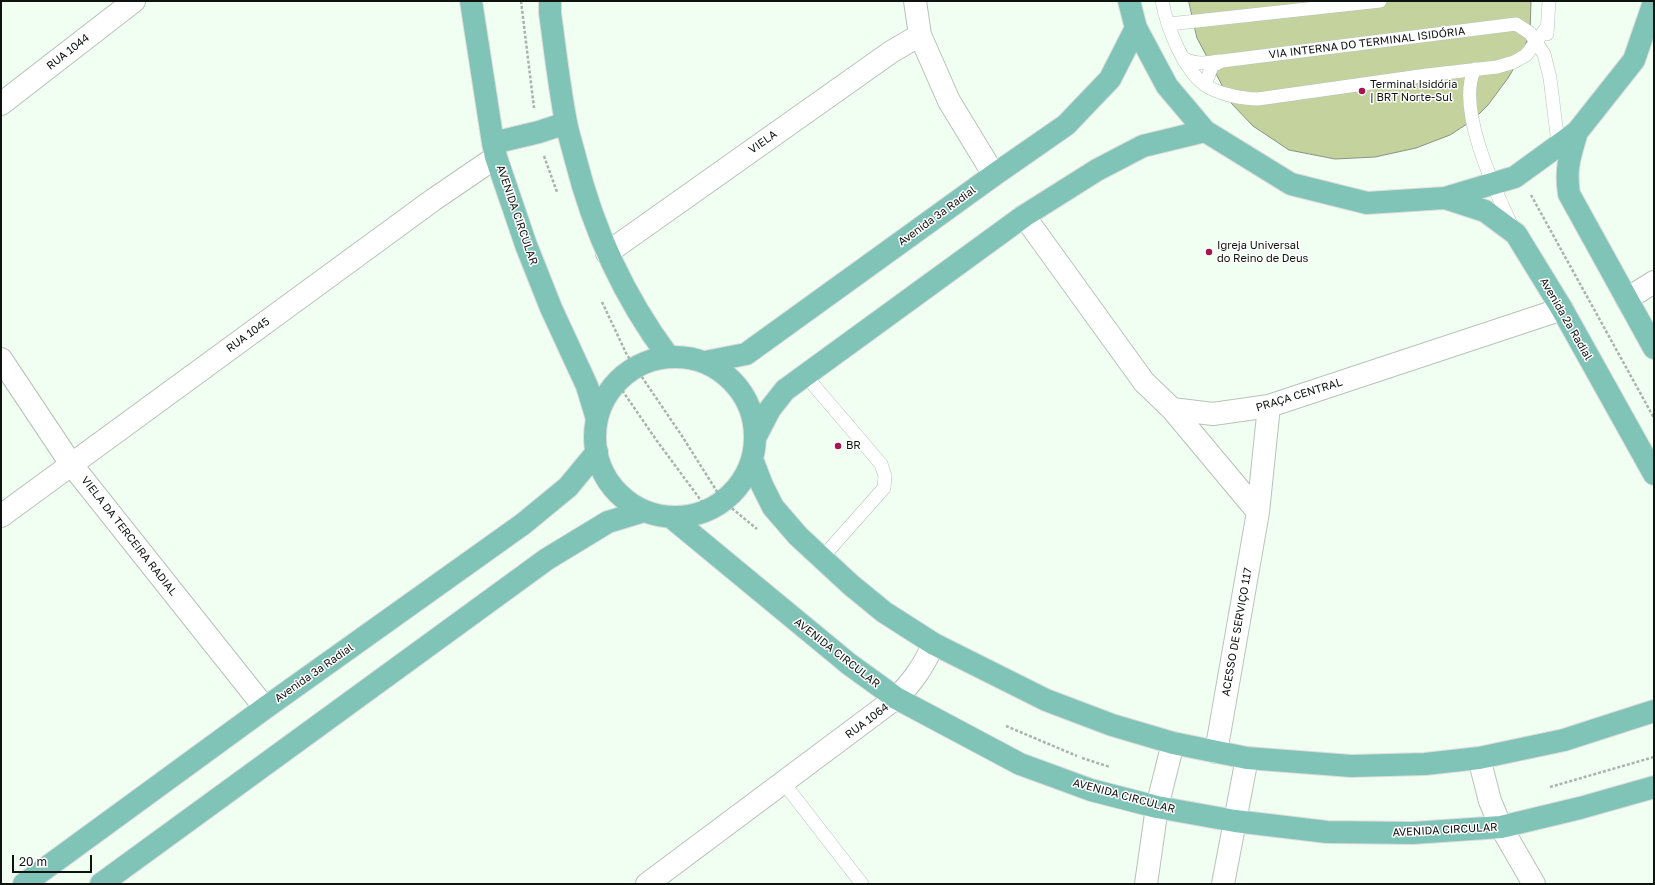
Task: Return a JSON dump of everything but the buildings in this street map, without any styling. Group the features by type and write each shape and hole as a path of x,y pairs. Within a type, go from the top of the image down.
{"main road":[{"name":"AVENIDA CIRCULAR","path":"470,1 494,150 526,245 551,308 587,386 598,419"},
{"path":"550,1 550,13 566,123 582,186 607,253 649,331 668,356"},
{"path":"1129,1 1136,28 1167,86 1205,131 1291,184 1368,202 1445,198 1520,174 1577,132 1634,60 1654,2"},
{"name":"Avenida 3ª Radial","path":"705,362 746,354 994,175 1066,125 1110,79 1136,28"},
{"path":"494,150 566,123"},
{"path":"756,438 752,414 742,392 726,374 705,362 687,357 668,356 651,360 613,377 598,419 595,436 597,452 606,477 623,497 644,511 671,517 690,516 716,511 744,478 752,460 756,438 770,409 785,390 1024,216 1096,170 1144,146 1205,131"},
{"path":"1577,132 1568,163 1566,178 1569,194 1654,348"},
{"name":"Avenida 2ª Radial","path":"1445,198 1485,212 1516,234 1562,309 1654,474"},
{"name":"Avenida 3ª Radial","path":"36,881 265,708 523,524 568,487 597,452"},
{"path":"752,460 773,507 798,536 821,559 884,612 934,644 1046,700 1112,725 1173,743 1247,758 1350,766 1424,764 1479,758 1564,740 1654,710"},
{"path":"101,884 547,558 608,522 644,511"},
{"name":"AVENIDA CIRCULAR","path":"671,517 849,664 896,698 1020,764 1091,790 1235,822 1327,832 1413,833 1501,827 1580,808 1654,787"}],"street":[{"name":"RUA 1044","path":"1,104 134,1"},
{"path":"915,1 920,35 949,101 994,175"},
{"name":"VIELA","path":"607,253 891,52 920,35"},
{"name":"RUA 1045","path":"1,516 433,200 494,150"},
{"path":"1024,216 1144,382 1172,409 1258,512"},
{"path":"1627,299 1654,282"},
{"name":"PRAÇA CENTRAL","path":"1172,409 1213,414 1269,406 1562,309"},
{"name":"VIELA DA TERCEIRA RADIAL","path":"1,359 71,464 265,708"},
{"name":"ACESSO DE SERVIÇO 117","path":"1216,752 1258,512 1269,406"},
{"name":"RUA 1064","path":"647,884 896,698 911,683 934,644"},
{"path":"1146,884 1158,806 1173,743"},
{"path":"1223,884 1247,758"},
{"path":"1479,758 1490,801 1501,827 1534,884"}],"lane":[{"path":"1162,1 1176,43 1192,72 1205,85 1229,95 1244,99 1258,99 1497,67 1514,62 1526,54 1548,26"},
{"path":"1169,24 1380,1"},
{"name":"VIA INTERNA DO TERMINAL ISIDÓRIA","path":"1544,54 1548,26 1549,1"},
{"name":"VIA INTERNA DO TERMINAL ISIDÓRIA","path":"1185,59 1190,62 1197,63 1222,61 1516,24 1530,33 1544,54 1550,78 1560,161 1569,194"},
{"path":"1205,85 1212,66 1222,61"},
{"path":"1475,70 1470,79 1469,93 1472,116 1492,184 1516,234"},
{"path":"1452,72 1464,79 1469,93"},
{"path":"805,375 882,464 885,476 884,488 821,559"},
{"path":"783,782 862,884"}],"path":[{"path":"521,1 531,97 545,160 559,197"},
{"path":"1520,174 1654,418"},
{"path":"600,298 627,355 682,436 716,511"},
{"path":"613,377 716,511 760,532"},
{"path":"1002,724 1079,757 1114,768"},
{"path":"1543,790 1654,757"}],"place":[{"name":"Terminal Isidória | BRT Norte-Sul","path":"1362,91"},
{"name":"Igreja Universal do Reino de Deus","path":"1209,252"},
{"name":"BR","path":"838,446"}]}
